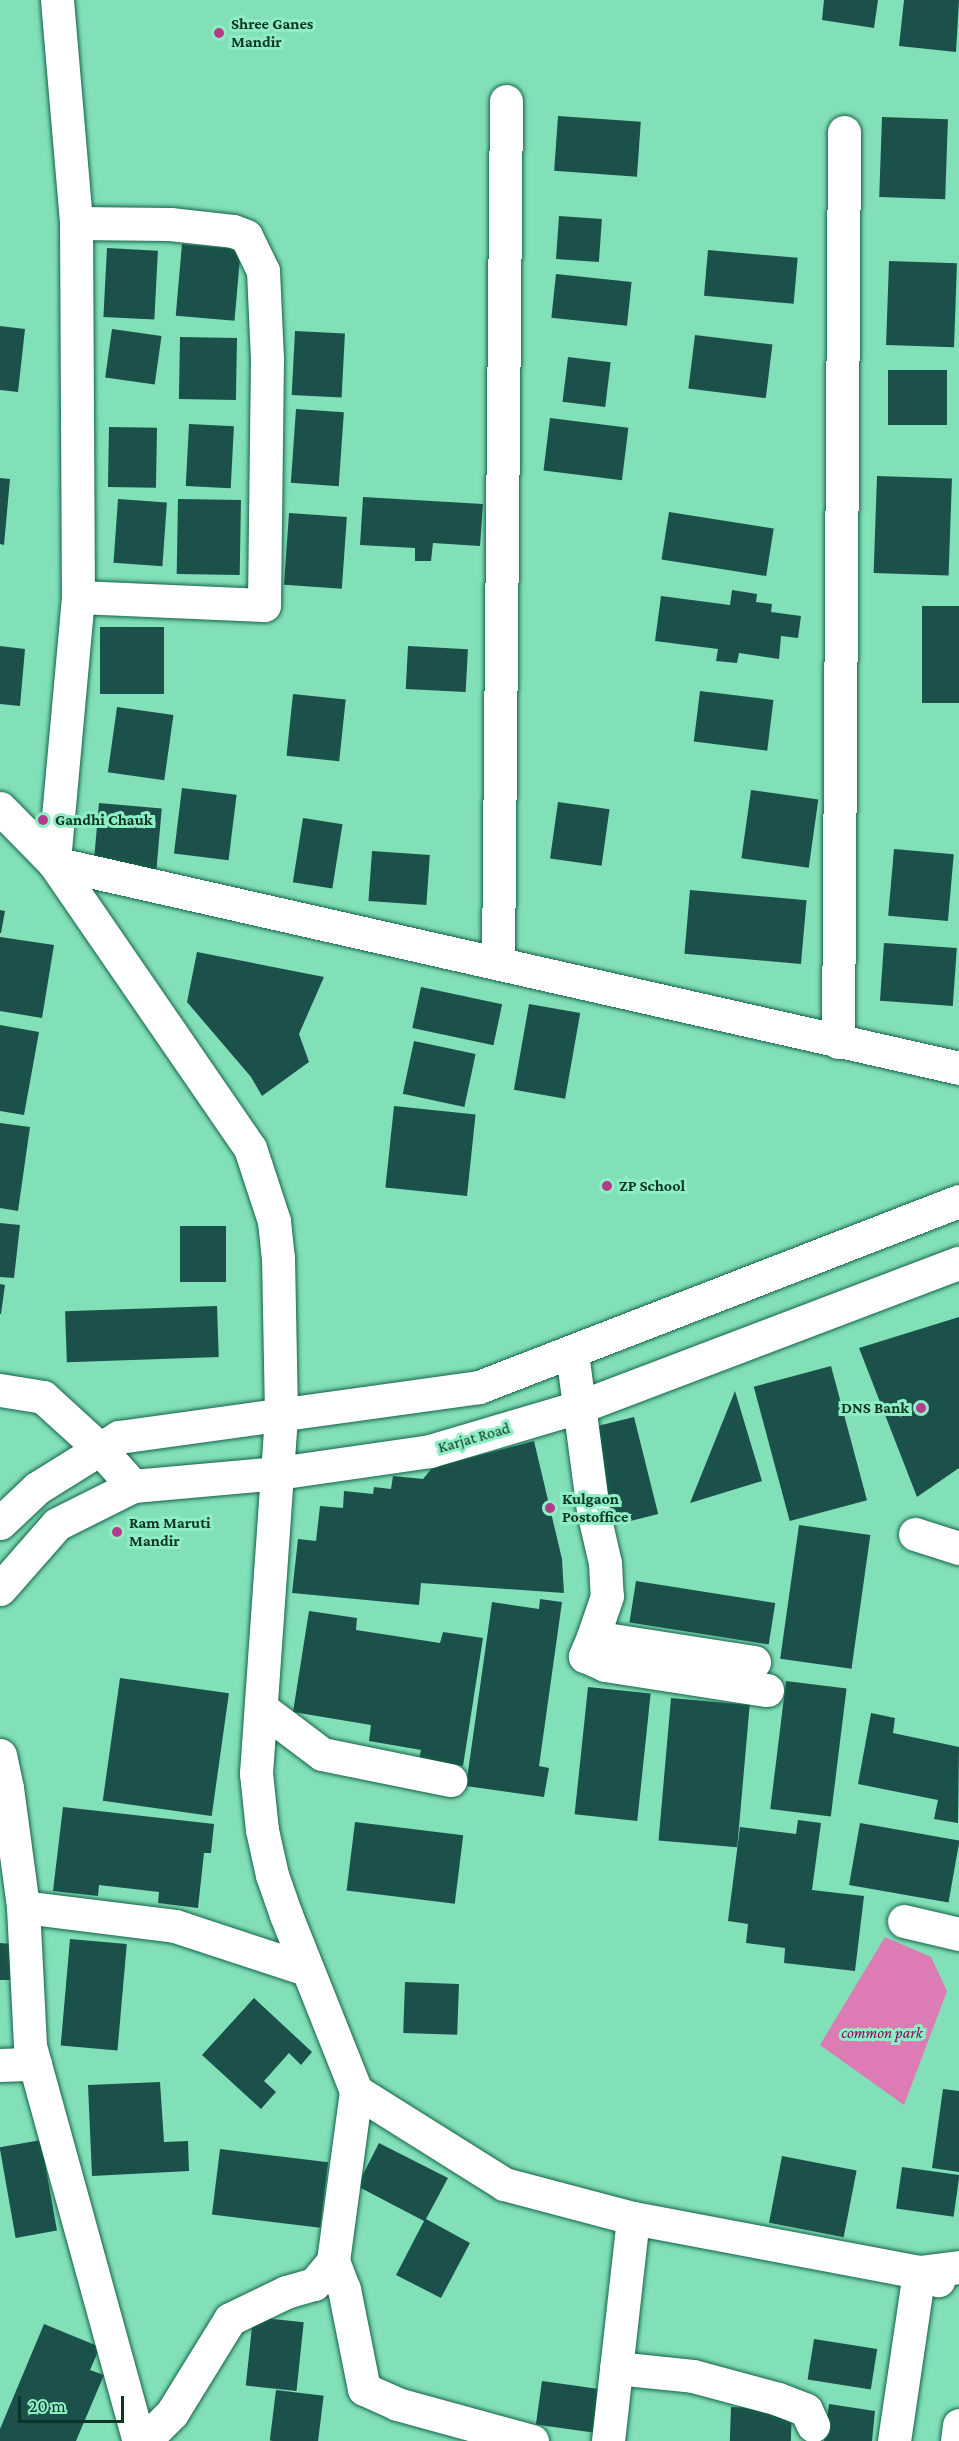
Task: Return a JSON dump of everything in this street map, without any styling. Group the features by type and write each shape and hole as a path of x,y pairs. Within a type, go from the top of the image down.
{"street":[{"path":"54,863 78,597 76,223 57,0"},
{"path":"498,963 506,101"},
{"path":"838,1042 844,132"},
{"path":"76,223 170,224 232,231 246,236 263,271 267,358 264,605 78,597"},
{"path":"0,808 54,863 250,1148 274,1221 278,1257 282,1416 256,1773 262,1830 272,1875 306,1969 356,2091 333,2261 344,2289 364,2389 397,2404 532,2441"},
{"path":"54,863 959,1068"},
{"path":"0,1523 37,1488 119,1437 479,1387 572,1353 959,1201"},
{"name":"Karjat Road","path":"0,1589 57,1524 133,1486 278,1473 430,1451 579,1407 959,1263"},
{"path":"572,1353 593,1511 605,1563 607,1596 593,1637 761,1676"},
{"path":"0,1390 43,1397 100,1449 133,1486"},
{"path":"915,1534 959,1548"},
{"path":"261,1708 322,1754 450,1780"},
{"path":"0,1755 7,1788 23,1907 30,2046 139,2441"},
{"path":"23,1907 175,1926 306,1969"},
{"path":"904,1921 959,1934"},
{"path":"0,2065 35,2064"},
{"path":"356,2091 504,2184 633,2218 919,2272 959,2288"},
{"path":"608,2441 633,2218"},
{"path":"144,2441 172,2413 230,2319 286,2292 314,2284 333,2261"},
{"path":"919,2272 959,2266"},
{"path":"894,2441 919,2272"},
{"path":"616,2368 693,2376 778,2398 806,2410 813,2425"},
{"path":"957,2441 959,2425"}],"green space":[{"name":"common park","path":"885,1937 931,1957 947,1991 904,2105 820,2045"}],"building":[{"path":"824,0 878,0 874,28 822,20"},
{"path":"904,0 959,0 956,52 899,46"},
{"path":"558,116 641,122 637,177 554,171"},
{"path":"882,117 948,119 945,199 879,197"},
{"path":"559,216 602,219 599,262 556,259"},
{"path":"182,244 241,249 235,321 176,316"},
{"path":"107,248 158,251 154,320 103,317"},
{"path":"708,250 798,258 794,304 704,296"},
{"path":"889,261 957,263 954,347 886,345"},
{"path":"556,274 632,282 627,326 551,318"},
{"path":"0,326 25,329 18,392 0,390"},
{"path":"112,329 162,336 155,384 105,378"},
{"path":"295,331 345,334 342,398 292,395"},
{"path":"695,335 772,345 766,398 688,389"},
{"path":"180,337 237,338 236,400 179,399"},
{"path":"568,357 611,362 605,407 563,402"},
{"path":"888,370 947,370 947,425 888,425"},
{"path":"296,409 344,412 339,486 291,483"},
{"path":"550,418 628,428 622,480 544,471"},
{"path":"189,424 234,426 231,488 186,486"},
{"path":"109,427 157,428 156,488 108,487"},
{"path":"877,476 952,479 949,576 874,573"},
{"path":"0,478 10,479 4,545 0,544"},
{"path":"363,497 483,504 480,546 433,543 431,561 415,561 415,548 360,545"},
{"path":"118,499 167,502 162,566 114,563"},
{"path":"178,499 241,500 240,575 177,574"},
{"path":"669,512 774,529 766,576 661,559"},
{"path":"289,513 347,517 342,589 284,585"},
{"path":"732,590 757,594 756,602 772,604 771,612 801,616 798,638 781,636 779,659 739,653 737,663 716,661 718,649 655,641 661,596 730,605"},
{"path":"922,606 959,606 959,703 922,703"},
{"path":"100,627 164,627 164,694 100,694"},
{"path":"0,646 25,649 20,706 0,704"},
{"path":"408,646 468,649 466,692 406,689"},
{"path":"700,691 773,700 767,751 694,742"},
{"path":"293,694 346,700 339,761 287,756"},
{"path":"117,707 173,715 164,780 108,772"},
{"path":"182,788 237,795 229,860 174,854"},
{"path":"751,790 818,799 809,868 741,858"},
{"path":"558,802 609,809 602,866 550,858"},
{"path":"99,803 162,808 156,873 93,868"},
{"path":"303,818 343,824 332,888 293,882"},
{"path":"894,849 954,854 948,921 888,916"},
{"path":"372,851 430,855 426,905 369,901"},
{"path":"690,890 807,900 801,964 684,954"},
{"path":"0,910 5,911 1,933 0,933"},
{"path":"0,937 54,945 42,1018 0,1011"},
{"path":"884,943 957,948 953,1006 880,1001"},
{"path":"197,952 324,977 299,1034 309,1062 262,1096 251,1077 187,1002"},
{"path":"421,987 502,1004 493,1045 412,1028"},
{"path":"529,1004 580,1013 565,1099 514,1090"},
{"path":"0,1025 39,1032 24,1115 0,1111"},
{"path":"414,1041 476,1054 464,1107 403,1094"},
{"path":"394,1106 476,1115 467,1196 385,1188"},
{"path":"0,1123 30,1127 18,1211 0,1208"},
{"path":"0,1223 20,1225 14,1278 0,1277"},
{"path":"180,1226 226,1226 226,1282 180,1282"},
{"path":"0,1284 5,1285 1,1314 0,1314"},
{"path":"217,1306 219,1357 67,1362 65,1311"},
{"name":"DNS Bank","path":"959,1317 959,1468 917,1497 859,1348"},
{"path":"831,1366 867,1500 790,1521 754,1387"},
{"path":"735,1391 762,1481 690,1503"},
{"path":"634,1417 658,1514 611,1526 586,1429"},
{"path":"534,1441 562,1559 564,1593 421,1583 419,1605 292,1593 298,1539 316,1541 320,1506 343,1508 344,1491 373,1494 374,1487 391,1489 393,1476 423,1479 433,1467"},
{"path":"799,1525 870,1535 852,1669 780,1659"},
{"path":"636,1581 775,1603 769,1645 629,1622"},
{"path":"540,1599 562,1602 539,1766 549,1768 544,1797 466,1786 492,1602 539,1609"},
{"path":"309,1611 357,1618 356,1630 440,1643 443,1632 483,1638 463,1766 419,1759 421,1750 369,1741 371,1725 293,1712"},
{"path":"120,1678 229,1693 212,1816 103,1801"},
{"path":"786,1681 847,1688 831,1816 770,1809"},
{"path":"588,1687 651,1694 637,1821 575,1814"},
{"path":"671,1698 750,1705 737,1847 659,1840"},
{"path":"871,1713 895,1718 893,1733 959,1747 958,1823 934,1819 938,1800 858,1784"},
{"path":"63,1807 214,1824 211,1853 204,1853 198,1908 158,1903 159,1892 99,1885 98,1896 53,1891"},
{"path":"798,1820 821,1823 812,1890 864,1896 855,1971 784,1963 785,1948 746,1943 748,1924 728,1921 740,1827 796,1834"},
{"path":"355,1822 463,1835 455,1904 347,1890"},
{"path":"860,1823 959,1840 949,1903 849,1885"},
{"path":"70,1939 127,1944 117,2051 61,2046"},
{"path":"0,1943 13,1944 11,1980 0,1980"},
{"path":"405,1982 459,1984 457,2035 403,2033"},
{"path":"254,1998 312,2052 301,2065 289,2053 264,2081 276,2092 261,2109 202,2055"},
{"path":"160,2082 164,2142 188,2141 189,2171 92,2176 88,2085"},
{"path":"943,2089 959,2091 959,2172 932,2168"},
{"path":"41,2140 57,2231 16,2238 0,2147"},
{"path":"379,2143 448,2178 426,2219 470,2243 441,2298 396,2275 424,2221 357,2186"},
{"path":"220,2149 328,2162 320,2228 212,2215"},
{"path":"782,2156 857,2171 844,2237 769,2223"},
{"path":"902,2167 959,2175 954,2217 896,2209"},
{"path":"253,2317 304,2322 297,2391 246,2386"},
{"path":"44,2324 100,2347 90,2370 104,2375 76,2441 0,2441 0,2429"},
{"path":"814,2339 877,2349 871,2390 808,2379"},
{"path":"542,2381 602,2389 596,2433 536,2425"},
{"path":"276,2390 324,2396 318,2441 270,2441"},
{"path":"829,2404 875,2411 872,2441 824,2441"},
{"path":"731,2407 792,2409 791,2441 730,2441"}],"place":[{"name":"Shree Ganes Mandir","path":"219,33"},
{"name":"Gandhi Chauk","path":"43,820"},
{"name":"ZP School","path":"607,1186"},
{"name":"DNS Bank","path":"921,1408"},
{"name":"Kulgaon Postoffice","path":"550,1508"},
{"name":"Ram Maruti Mandir","path":"117,1532"}]}
